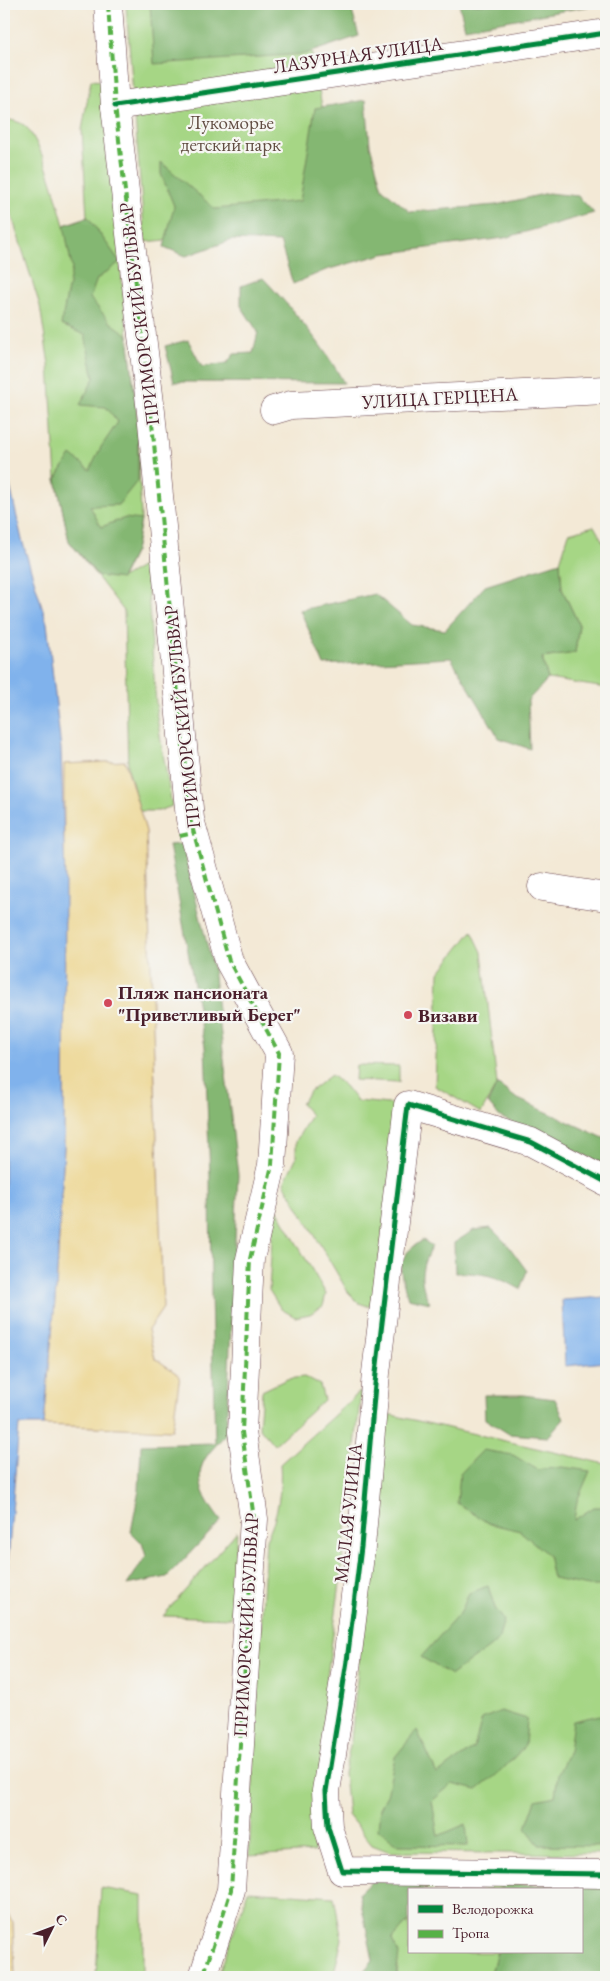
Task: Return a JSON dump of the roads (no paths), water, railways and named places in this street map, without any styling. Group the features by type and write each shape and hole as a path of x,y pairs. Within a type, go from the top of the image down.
{"street":[{"name":"ПРИМОРСКИЙ БУЛЬВАР","path":"108,4 115,106 151,412 190,819 187,835 229,961 279,1053 272,1165 250,1259 242,1432 254,1520 231,1890 203,1977"},
{"name":"ЛАЗУРНАЯ УЛИЦА","path":"115,106 606,33"},
{"name":"УЛИЦА ГЕРЦЕНА","path":"274,410 291,405 606,390"},
{"path":"542,887 606,897"},
{"name":"МАЛАЯ УЛИЦА","path":"606,1182 531,1142 408,1105 376,1373 361,1547 347,1660 326,1792 328,1827 342,1871 606,1874"}],"water":[{"path":"4,459 22,540 47,623 61,749 65,880 64,1148 56,1289 44,1425 19,1425 4,1612"},
{"path":"606,1297 606,1362 565,1366 562,1300"}],"place":[{"name":"Пляж пансионата \"Приветливый Берег\"","path":"108,1003"},
{"name":"Визави","path":"408,1015"}],"park label":[{"name":"Лукоморье детский парк","path":"231,133"}]}
